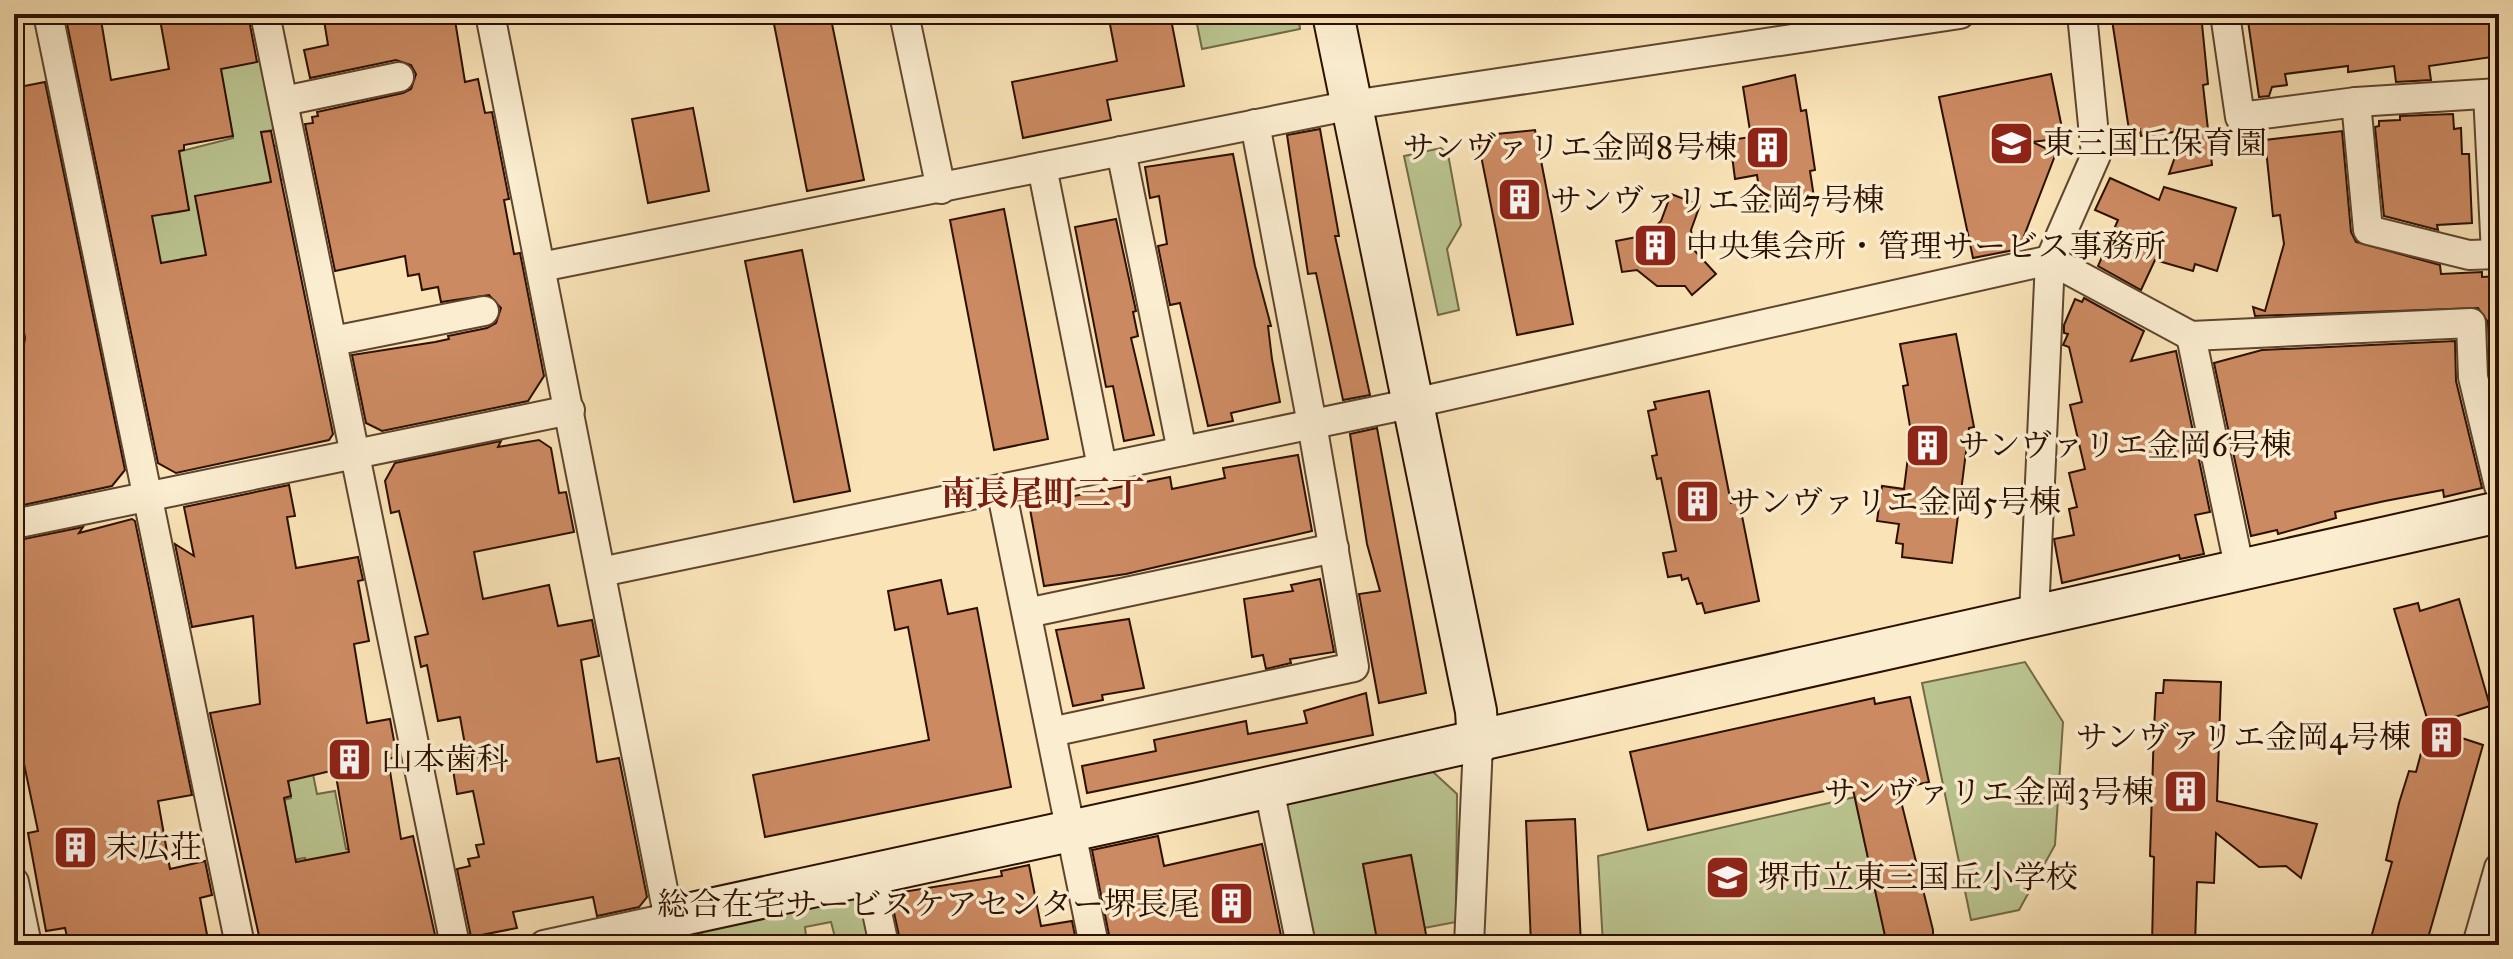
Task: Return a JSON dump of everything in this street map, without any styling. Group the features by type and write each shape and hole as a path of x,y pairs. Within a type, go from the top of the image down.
{"street":[{"path":"48,14 240,945"},
{"path":"265,14 455,945"},
{"path":"490,14 672,931"},
{"path":"904,14 941,189"},
{"path":"1333,14 1476,711 1478,744 1469,945"},
{"path":"541,267 1352,105 1960,14"},
{"path":"2034,615 2050,260 2096,155 2082,14"},
{"path":"2225,14 2240,117 2356,102 2494,93 2498,254 2469,255 2368,230 2356,102"},
{"path":"284,101 399,77"},
{"path":"1051,732 1354,667 1255,124"},
{"path":"1121,151 1182,451"},
{"path":"1042,167 1102,467"},
{"path":"601,572 1414,403 2050,260 2191,336 2471,323 2473,377 2499,486"},
{"path":"333,341 484,311"},
{"path":"2191,336 2240,571"},
{"path":"14,524 570,410"},
{"path":"1001,489 1094,945"},
{"path":"544,945 672,931 869,875 1478,744 2034,615 2499,512"},
{"path":"1027,613 1334,548"},
{"path":"1269,789 1301,945"},
{"path":"2477,945 2499,868"},
{"path":"869,875 884,945"},
{"path":"14,882 27,945"}],"green space":[{"path":"1195,14 1298,14 1300,29 1202,49"},
{"path":"226,52 229,67 264,60 277,129 262,132 265,148 280,145 287,179 258,185 286,212 293,211 300,251 199,270 196,257 181,259 163,277 141,221 102,229 98,209 135,202 168,214 189,210 185,189 158,157 233,138 221,72 175,101 168,63"},
{"path":"1441,148 1448,154 1461,225 1447,249 1459,310 1438,315 1404,156"},
{"path":"2025,662 2063,722 2055,845 2019,910 1971,920 1922,683"},
{"path":"309,754 317,794 335,791 346,849 351,849 357,884 311,892 305,858 286,861 292,839 284,800 291,798 285,762"},
{"path":"1431,770 1457,794 1456,922 1424,928 1411,855 1363,864 1377,937 1339,945 1313,945 1284,811 1289,801"},
{"path":"1855,797 1887,945 1603,945 1598,856"},
{"path":"853,899 866,909 873,945 837,945 831,922 805,927 806,936 778,941 778,945 763,945 761,936 704,945 701,929"}],"building":[{"path":"65,14 100,14 111,80 169,69 159,14 248,14 257,62 221,69 233,136 184,145 184,150 179,151 189,210 152,216 161,263 206,255 195,196 271,182 261,132 271,131 333,434 329,440 176,473 158,463"},
{"path":"323,14 454,14 465,82 478,79 485,113 492,112 509,199 504,200 514,254 520,253 544,376 528,401 382,431 366,423 352,355 435,342 449,339 448,336 487,328 496,323 501,308 489,295 441,302 438,287 422,290 419,274 408,276 405,256 335,271 305,124 313,123 312,117 318,116 317,112 403,93 411,89 416,74 411,65 396,60 310,78 304,50 328,45"},
{"path":"772,14 830,14 864,180 807,191"},
{"path":"1108,14 1170,14 1184,86 1107,100 1111,120 1023,138 1012,82 1117,61"},
{"path":"2157,14 2201,14 2208,84 2203,85 2212,165 2169,174 2184,131 2141,136 2140,129 2129,130 2112,20"},
{"path":"2247,14 2499,14 2499,56 2429,66 2431,80 2396,82 2394,66 2348,72 2348,66 2285,74 2287,85 2272,87 2269,96 2259,97"},
{"path":"2051,74 2064,138 2032,142 2056,153 2019,249 1973,258 1939,97"},
{"name":"サンヴァリエ金岡8号棟","path":"1795,75 1801,111 1806,110 1815,170 1810,171 1815,204 1762,212 1757,175 1735,179 1730,140 1751,137 1743,87"},
{"path":"45,82 125,470 112,486 14,507 14,345 24,344 25,338 14,279 14,88"},
{"path":"693,108 709,191 648,203 632,119"},
{"path":"2453,114 2454,129 2461,128 2462,154 2469,154 2472,223 2437,225 2438,230 2384,216 2375,127 2379,126 2379,121 2400,120 2400,116"},
{"path":"1320,129 1339,236 1335,236 1370,395 1343,400 1316,273 1308,274 1287,135"},
{"name":"サンヴァリエ金岡7号棟","path":"1535,130 1573,324 1517,335 1477,136"},
{"path":"2342,131 2351,232 2356,242 2440,265 2441,274 2482,272 2482,277 2499,276 2499,413 2490,375 2488,322 2478,308 2255,316 2253,307 2265,311 2284,244 2280,215 2273,216 2265,140"},
{"path":"1233,154 1255,266 1271,326 1268,326 1280,402 1231,413 1233,421 1208,426 1180,303 1170,305 1158,246 1167,244 1159,196 1150,198 1145,167"},
{"path":"2110,178 2159,200 2164,187 2236,208 2217,271 2195,264 2193,271 2155,260 2141,290 2098,266 2118,220 2095,210"},
{"name":"中央集会所・管理サービス事務所","path":"1671,194 1700,205 1691,230 1694,250 1716,274 1692,295 1685,286 1657,286 1637,270 1622,272 1616,241 1647,235 1661,221"},
{"path":"1004,209 1048,439 994,450 950,220"},
{"path":"1116,219 1136,311 1133,312 1138,336 1131,338 1154,435 1124,441 1113,386 1106,387 1075,227"},
{"path":"802,250 850,491 794,502 745,261"},
{"path":"2084,298 2144,331 2131,361 2176,351 2210,512 2195,515 2204,554 2180,559 2179,555 2062,583 2054,539 2074,535 2069,509 2077,507 2069,473 2085,469 2070,405 2082,402 2069,347 2063,345 2068,334 2064,333 2064,325 2075,299 2082,302"},
{"name":"サンヴァリエ金岡6号棟","path":"1956,334 1974,427 1969,428 1952,563 1902,557 1903,544 1896,543 1899,524 1877,521 1882,486 1904,489 1911,432 1903,386 1908,385 1900,344"},
{"path":"2455,341 2456,381 2482,488 2444,497 2443,490 2385,501 2335,512 2336,518 2278,534 2277,530 2251,536 2214,363 2262,350"},
{"name":"サンヴァリエ金岡5号棟","path":"1709,391 1731,503 1739,501 1759,601 1705,613 1702,603 1697,604 1688,578 1682,580 1681,575 1668,577 1663,553 1676,551 1661,478 1657,479 1652,456 1657,455 1648,411 1656,409 1654,402"},
{"path":"1377,428 1426,693 1379,703 1359,594 1380,591 1367,544 1350,434"},
{"path":"539,440 551,448 559,493 566,492 574,532 474,552 483,599 549,585 558,626 592,620 599,656 581,660 597,762 619,758 647,897 639,907 597,916 593,897 513,912 517,928 471,937 457,869 470,866 468,859 479,857 476,845 484,844 473,791 457,794 453,770 469,767 460,717 438,721 427,665 421,667 415,637 428,634 399,511 391,513 385,481 395,463 501,441 498,447"},
{"path":"1298,455 1312,531 1126,574 1044,586 1030,509 1069,501 1069,497 1170,477 1172,489 1225,478 1223,468"},
{"path":"289,485 295,516 287,517 296,568 358,557 363,580 358,581 369,641 354,644 367,723 390,719 397,757 388,759 401,839 413,836 437,944 261,945 210,713 260,704 253,616 192,627 175,544 194,556 184,507","holes":["335,770 349,852 296,862 284,798 291,796 288,781"]},
{"path":"132,519 135,521 192,795 158,801 170,869 205,861 212,895 200,898 209,945 69,945 65,928 46,931 28,833 38,831 14,716 14,541 83,527 79,533"},
{"path":"1320,579 1334,652 1290,659 1291,663 1266,669 1263,655 1252,657 1244,599 1293,591 1291,585"},
{"path":"941,580 948,614 977,608 1011,787 765,837 753,775 929,740 908,627 895,630 888,591"},
{"path":"2459,599 2490,706 2429,725 2394,609 2418,603 2420,611"},
{"path":"1129,619 1144,688 1102,695 1103,700 1073,706 1056,630"},
{"name":"サンヴァリエ金岡3号棟","path":"2164,680 2221,682 2217,801 2317,824 2301,878 2286,866 2259,867 2216,833 2214,883 2197,882 2195,945 2152,945 2154,857 2150,856 2154,728 2156,693 2163,693"},
{"path":"1366,693 1373,735 1087,793 1082,766 1156,751 1154,740 1246,721 1248,734 1307,723 1304,711"},
{"path":"1910,697 1929,782 1898,789 1933,930 1933,945 1887,945 1852,785 1648,830 1630,752 1874,698 1875,704"},
{"path":"2428,727 2483,745 2426,945 2369,945 2392,862 2386,860 2399,803 2409,771 2416,772"},
{"path":"1575,819 1581,945 1531,945 1526,821"},
{"path":"1158,836 1164,866 1262,844 1283,945 1111,945 1092,850"},
{"path":"1411,855 1428,945 1378,945 1363,864"},
{"path":"1029,865 1041,926 1072,921 1077,945 901,945 890,894 1002,876 1001,871"}],"place":[{"name":"東三国丘保育園","path":"2012,143"},
{"name":"サンヴァリエ金岡8号棟","path":"1768,147"},
{"name":"サンヴァリエ金岡7号棟","path":"1519,200"},
{"name":"中央集会所・管理サービス事務所","path":"1655,246"},
{"name":"サンヴァリエ金岡6号棟","path":"1927,445"},
{"name":"サンヴァリエ金岡5号棟","path":"1698,502"},
{"name":"サンヴァリエ金岡4号棟","path":"2442,737"},
{"name":"山本歯科","path":"350,759"},
{"name":"サンヴァリエ金岡3号棟","path":"2185,792"},
{"name":"末広荘","path":"75,847"},
{"name":"堺市立東三国丘小学校","path":"1727,877"},
{"name":"総合在宅サービスケアセンター堺長尾","path":"1231,904"}],"district":[{"name":"南長尾町三丁","path":"1043,493"}]}
